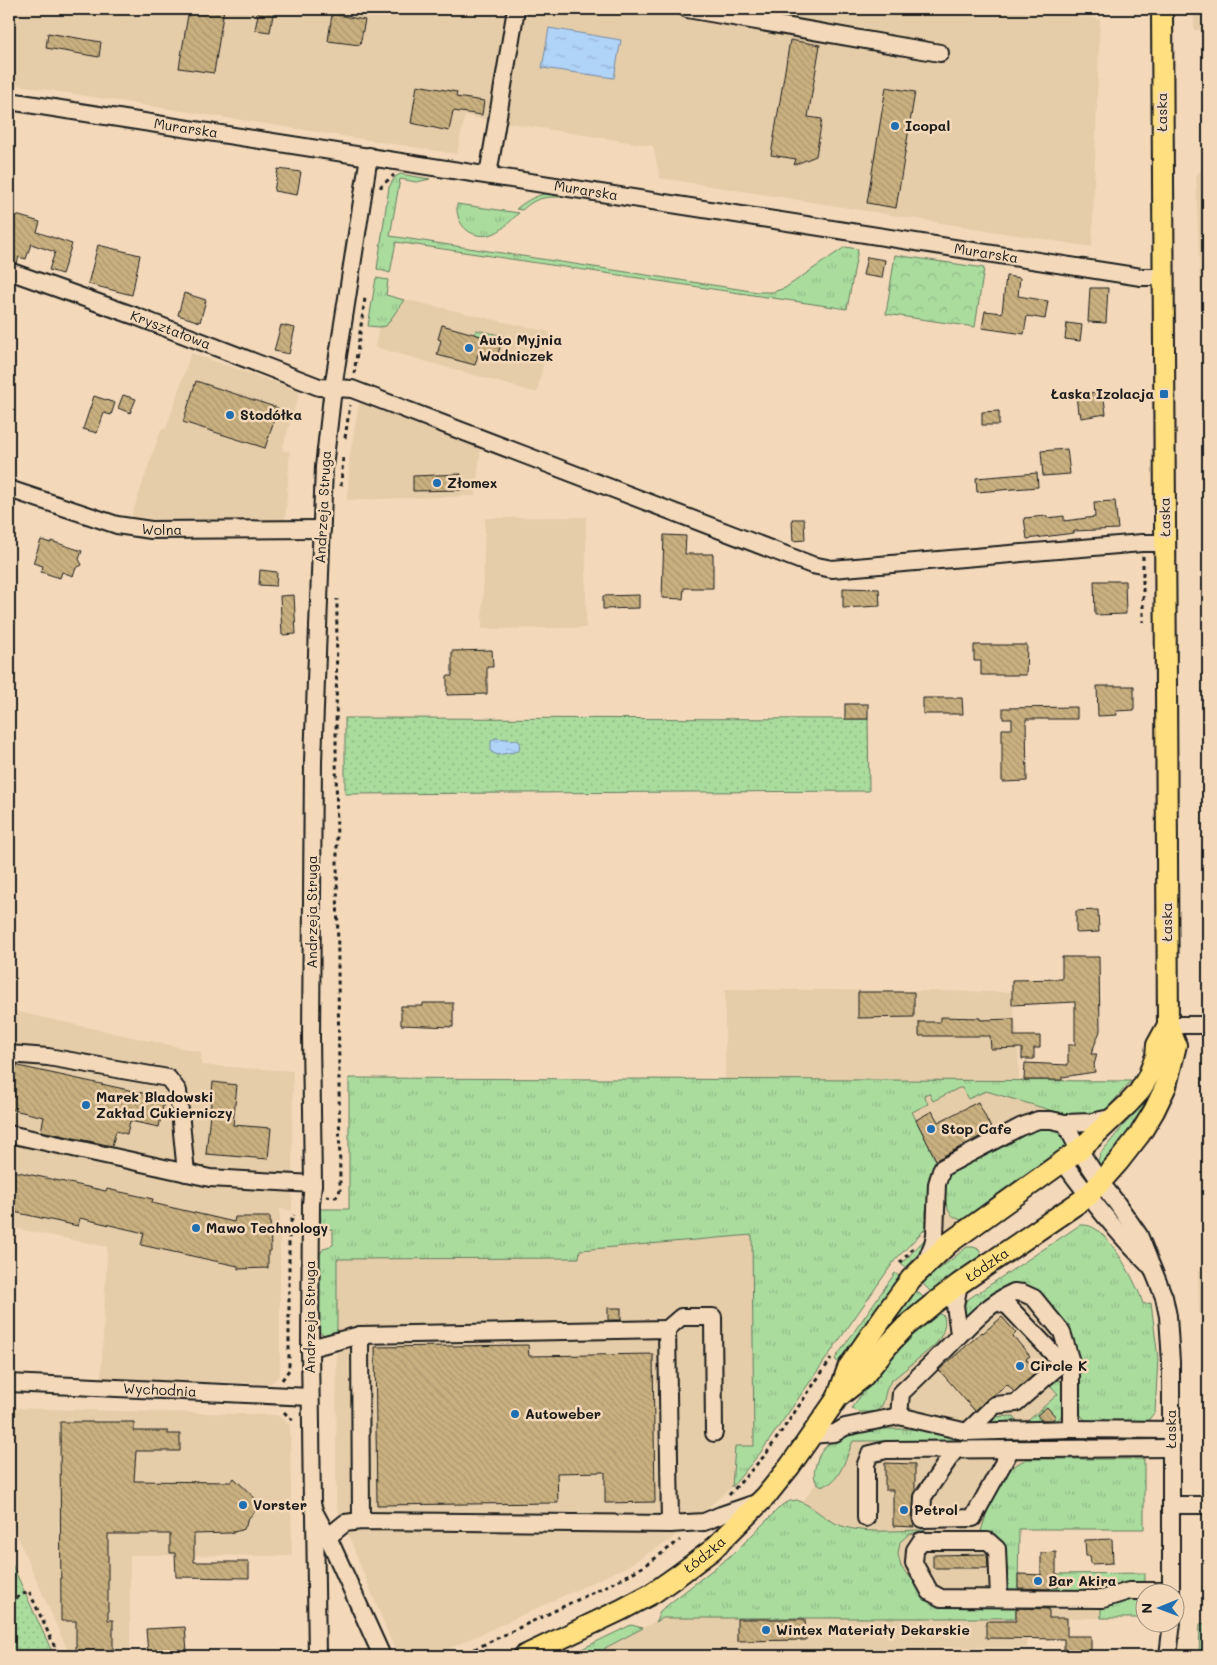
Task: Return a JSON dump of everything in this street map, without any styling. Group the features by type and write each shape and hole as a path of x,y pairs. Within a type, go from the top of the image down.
{"main road":[{"name":"Łaska","path":"1094,1190 1140,1134 1154,1111 1166,1086 1176,1045 1168,1025 1162,9"},
{"name":"Łaska","path":"1071,1156 1115,1117 1139,1092 1148,1077 1156,1056 1157,1045 1168,1025"},
{"name":"Łódzka","path":"838,1397 848,1368 884,1316 921,1268 949,1243 1071,1156"},
{"name":"Łódzka","path":"524,1656 653,1593 712,1550 773,1488 838,1397 862,1378 905,1327 959,1284 1094,1190"}],"street":[{"path":"488,175 516,9"},
{"path":"687,9 746,14 940,53"},
{"name":"Murarska","path":"9,101 1141,277 1163,277"},
{"name":"Andrzeja Struga","path":"369,156 333,388 324,467 313,761 311,1037 314,1184 311,1196 310,1397 312,1504 382,1656"},
{"name":"Kryształowa","path":"9,271 135,316 319,387 352,389 812,565 832,569 1142,543 1165,543"},
{"name":"Wolna","path":"9,489 118,526 150,530 322,529"},
{"path":"1168,1025 1208,1025"},
{"path":"9,1054 48,1057 168,1078 178,1091 186,1173"},
{"path":"921,1268 933,1244 935,1235 937,1184 942,1168 1020,1127 1038,1120 1065,1123 1091,1122 1115,1117"},
{"path":"1065,1123 1071,1156"},
{"path":"9,1134 210,1178 314,1184"},
{"name":"Łaska","path":"1071,1156 1094,1190 1120,1207 1139,1235 1164,1297 1168,1316 1171,1362 1171,1582"},
{"path":"959,1284 955,1305 959,1334"},
{"path":"899,1416 901,1393 959,1334 1004,1296 1014,1292 1023,1292 1034,1298 1062,1332 1071,1429"},
{"path":"998,1302 1008,1306 1066,1363"},
{"path":"310,1348 360,1335 667,1329 681,1317 713,1317 714,1433"},
{"path":"667,1329 670,1524"},
{"path":"360,1335 361,1520"},
{"path":"967,1432 995,1405 1016,1403 1066,1363"},
{"name":"Wychodnia","path":"9,1384 310,1397"},
{"path":"811,1435 835,1433 845,1427 899,1416 967,1432 1071,1429 1171,1430"},
{"path":"866,1518 866,1464 870,1454 886,1450 1171,1448"},
{"path":"955,1450 923,1497 922,1519 973,1518 1012,1449"},
{"path":"328,1537 345,1523 361,1520 670,1524 704,1522 759,1502"},
{"path":"1172,1505 1208,1505"},
{"path":"315,1513 316,1656"},
{"path":"999,1598 997,1549 988,1541 921,1541 915,1550 914,1563 930,1592 941,1598 1103,1599 1128,1591 1134,1591"},
{"path":"1168,1656 1171,1632"},
{"path":"1173,1632 1177,1656"}],"path":[{"path":"1143,564 1143,622"},
{"path":"897,1267 921,1268"},
{"path":"726,1498 766,1454 835,1354"},
{"path":"460,1656 646,1565 704,1522"},
{"path":"9,1602 29,1591 59,1656"},
{"path":"9,1650 12,1656"}],"shaded area":[{"path":"9,9 1078,9 1078,16 1100,19 1092,247 660,178 653,146 465,116 457,154 9,84"},
{"path":"1194,9 1208,9 1208,30 1194,30"},
{"path":"1208,165 1208,293 1200,293 1196,176"},
{"path":"385,295 550,332 537,393 375,347"},
{"path":"191,353 300,391 282,450 290,452 285,524 129,523 161,429 166,428"},
{"path":"359,403 481,448 475,496 347,500 350,454"},
{"path":"586,517 586,628 482,629 485,518"},
{"path":"725,989 1012,992 1018,1036 1019,1081 1104,1112 1044,1161 924,1249 930,1228 928,1184 895,1080 725,1080"},
{"path":"9,1010 201,1052 201,1065 293,1071 292,1210 280,1209 280,1375 270,1384 101,1378 107,1247 9,1227"},
{"path":"752,1235 754,1446 735,1446 732,1487 670,1540 626,1567 433,1656 397,1656 336,1505 337,1259 579,1258 579,1250"},
{"path":"1052,1270 1143,1321 1144,1529 1019,1529 1018,1573 1145,1573 1145,1582 1134,1582 1134,1618 1028,1618 1027,1648 941,1647 941,1656 603,1656 604,1648 662,1618 833,1618 783,1530 828,1466 873,1391 898,1368 979,1304"},
{"path":"1198,1271 1208,1271 1208,1315 1199,1315"},
{"path":"9,1408 277,1415 290,1425 292,1556 130,1555 130,1656 70,1656 9,1518"}],"green space":[{"path":"400,174 430,179 416,182 400,179 390,236 758,292 773,292 785,288 845,247 858,249 847,309 396,242 390,273 377,269 389,187 395,177"},
{"path":"552,193 562,194 562,197 541,199 532,202 522,210 516,209 533,198"},
{"path":"457,204 519,213 495,233 479,235 473,234 462,225 457,212"},
{"path":"895,255 984,268 975,327 886,314"},
{"path":"376,278 388,280 386,295 404,300 386,326 379,327 368,326"},
{"path":"476,330 504,336 506,341 501,345 475,334"},
{"path":"345,718 868,719 869,791 345,794"},
{"path":"1160,1066 1157,1088 1134,1127 1105,1164 1100,1164 1098,1161 1100,1154 1138,1108 1150,1090"},
{"path":"349,1078 1131,1081 1104,1112 1077,1118 986,1091 968,1099 962,1088 933,1101 929,1093 924,1095 928,1104 912,1112 936,1160 929,1177 929,1209 926,1210 926,1228 895,1260 761,1452 732,1487 735,1446 754,1446 752,1235 580,1250 579,1258 337,1259 337,1336 327,1337 318,1331 318,1257 324,1248 333,1245 333,1230 320,1223 318,1209 349,1209"},
{"path":"1042,1127 1058,1131 1069,1143 1048,1162 963,1220 951,1214 946,1203 945,1189 952,1173 958,1168 1025,1133"},
{"path":"1080,1225 1091,1226 1107,1240 1130,1273 1143,1304 1151,1303 1158,1358 1155,1412 1145,1424 1091,1424 1082,1417 1079,1412 1076,1364 1034,1292 965,1320 961,1310 967,1300"},
{"path":"927,1237 920,1252 906,1268 901,1264"},
{"path":"967,1247 979,1249 980,1256 932,1293 922,1283"},
{"path":"895,1273 900,1277 838,1363 835,1359"},
{"path":"916,1290 925,1299 888,1330 887,1329"},
{"path":"938,1313 944,1316 945,1320 943,1332 939,1339 935,1345 891,1381 881,1407 873,1412 860,1412 853,1409 852,1407 889,1359"},
{"path":"1058,1380 1062,1381 1064,1385 1064,1407 1058,1421 1053,1425 994,1427 992,1425 991,1422 994,1417 1013,1416 1022,1426 1058,1394 1050,1385"},
{"path":"863,1429 928,1429 968,1439 1142,1437 1146,1438 1147,1441 853,1441 836,1478 824,1485 817,1484 814,1476 815,1469 819,1456 828,1444 840,1437"},
{"path":"1027,1459 1144,1459 1144,1529 1019,1529 1018,1587 1058,1587 1058,1574 1145,1573 1145,1582 1134,1582 1134,1587 1103,1593 1013,1592 1006,1588 1004,1557 999,1540 991,1534 981,1531 996,1489 1001,1480 1016,1465"},
{"path":"797,1500 837,1524 857,1530 926,1530 909,1534 900,1542 898,1554 901,1567 935,1604 1049,1606 1049,1609 1016,1609 1016,1618 663,1618 656,1622 660,1611 735,1552 782,1505"},
{"path":"9,1558 54,1656 9,1656"},
{"path":"1134,1598 1134,1618 1101,1618 1101,1605"},
{"path":"1208,1623 1208,1633 1206,1634 1207,1656 1199,1656 1200,1624"},
{"path":"631,1625 643,1628 605,1648 603,1656 567,1656"}],"water":[{"path":"549,28 621,40 614,78 542,68"},
{"path":"495,738 517,740 520,742 519,751 498,755 491,752 491,741"}],"building":[{"path":"189,9 224,9 214,73 179,68"},
{"path":"259,9 274,9 270,32 255,30"},
{"path":"332,14 365,20 360,45 328,41"},
{"path":"48,33 101,42 99,57 46,48"},
{"path":"790,40 820,45 808,117 822,119 816,156 794,165 796,159 771,155"},
{"path":"417,85 457,92 456,97 484,101 482,115 453,111 449,131 411,123"},
{"name":"Icopal","path":"886,87 915,92 896,208 867,203"},
{"path":"278,169 301,172 297,195 274,191"},
{"path":"9,213 40,222 37,232 72,244 62,274 49,270 55,252 31,244 26,259 19,257 17,263 9,261"},
{"path":"98,245 140,255 132,295 88,284"},
{"path":"867,257 885,260 882,278 863,275"},
{"path":"1006,276 1020,278 1018,296 1048,301 1045,319 1027,316 1024,334 982,328 985,311 1002,313"},
{"path":"1090,288 1108,288 1106,323 1088,322"},
{"path":"184,293 206,300 200,322 178,315"},
{"path":"1067,323 1082,325 1080,341 1065,339"},
{"path":"281,325 295,328 289,354 274,351"},
{"name":"Auto Myjnia Wodniczek","path":"442,325 502,342 497,356 479,351 475,365 437,355 441,340 438,339"},
{"name":"Stodółka","path":"196,381 278,408 265,448 183,422"},
{"path":"1103,391 1106,414 1081,418 1080,412 1078,413 1076,395"},
{"path":"123,395 136,399 130,413 118,408"},
{"path":"94,396 115,403 111,415 104,413 97,433 83,429"},
{"path":"999,411 999,425 982,425 982,412"},
{"path":"1067,449 1070,474 1043,476 1041,451"},
{"path":"1037,473 1038,487 977,492 976,478"},
{"name":"Złomex","path":"461,474 461,490 413,491 413,476"},
{"path":"1115,501 1118,529 1074,531 1074,533 1027,539 1024,518 1064,516 1064,521 1095,517 1094,502"},
{"path":"792,519 804,519 805,540 793,541"},
{"path":"664,535 686,536 685,554 713,554 713,588 684,588 683,599 662,598"},
{"path":"41,540 51,543 51,541 82,551 79,559 82,565 76,568 73,576 62,572 60,578 41,572 43,566 33,563"},
{"path":"260,570 277,572 276,586 259,585"},
{"path":"1094,581 1125,581 1126,614 1095,615"},
{"path":"843,588 879,589 880,606 843,608"},
{"path":"294,595 296,634 282,635 280,596"},
{"path":"639,595 639,608 603,609 603,596"},
{"path":"974,645 1027,645 1026,675 981,675 981,661 974,661"},
{"path":"492,650 493,667 487,667 487,694 447,695 447,676 452,676 452,651"},
{"path":"1097,686 1134,686 1134,710 1116,711 1117,715 1098,716"},
{"path":"923,698 962,698 963,714 923,714"},
{"path":"845,704 868,704 868,719 845,719"},
{"path":"1077,707 1077,719 1026,719 1027,781 1002,782 1002,729 1012,729 1012,719 1003,719 1003,708"},
{"path":"1098,910 1099,932 1076,933 1076,911"},
{"path":"1062,957 1099,957 1100,1031 1091,1054 1097,1054 1094,1065 1095,1072 1062,1077 1062,1080 1024,1080 1025,1063 1068,1065 1068,1045 1075,1045 1075,1002 1012,1005 1012,980 1062,979"},
{"path":"858,992 914,992 914,1017 858,1018"},
{"path":"423,1003 453,1003 453,1027 401,1025 401,1006 423,1006"},
{"path":"940,1017 980,1018 980,1020 1014,1019 1014,1036 1040,1036 1040,1048 1034,1048 1034,1059 1022,1059 1022,1048 991,1049 990,1036 919,1036 919,1022 940,1022"},
{"name":"Marek Bladowski Zakład Cukierniczy","path":"9,1064 161,1097 160,1100 164,1101 159,1127 130,1121 127,1134 116,1131 112,1146 41,1131 44,1117 9,1109"},
{"path":"213,1082 237,1085 233,1125 271,1128 268,1159 206,1154"},
{"path":"978,1102 992,1130 936,1160 916,1120 932,1111 938,1122"},
{"name":"Mawo Technology","path":"9,1170 153,1199 152,1203 234,1222 235,1217 270,1217 271,1251 268,1251 268,1268 238,1269 238,1266 141,1245 144,1233 80,1218 78,1226 9,1211"},
{"path":"608,1308 621,1308 621,1320 608,1320"},
{"path":"1002,1317 1016,1333 1013,1336 1030,1356 1026,1359 1037,1372 1014,1392 1007,1384 988,1398 975,1411 939,1370"},
{"name":"Autoweber","path":"528,1345 529,1356 653,1354 655,1502 605,1503 605,1472 557,1473 558,1503 377,1505 375,1347"},
{"path":"1047,1407 1056,1417 1052,1420 1041,1420 1037,1415"},
{"path":"60,1422 134,1422 134,1431 168,1431 168,1434 180,1434 180,1451 136,1451 134,1481 231,1482 234,1478 260,1503 255,1507 257,1509 247,1520 246,1526 242,1530 229,1533 194,1534 194,1562 249,1562 249,1578 176,1577 175,1553 170,1553 170,1534 108,1534 108,1620 113,1620 113,1654 76,1654 76,1621 61,1621"},
{"path":"885,1463 915,1464 915,1492 912,1519 914,1527 893,1526 893,1490 885,1490"},
{"path":"1112,1539 1113,1563 1091,1564 1090,1556 1086,1556 1085,1540"},
{"path":"1056,1552 1056,1574 1058,1574 1059,1587 1050,1587 1050,1589 1018,1588 1018,1574 1041,1575 1041,1553"},
{"path":"987,1554 988,1568 933,1568 933,1555"},
{"path":"1016,1609 1049,1609 1049,1618 1067,1618 1067,1636 1091,1636 1091,1656 1064,1656 1064,1639 986,1638 986,1621 1016,1621"},
{"path":"737,1619 805,1619 806,1640 737,1641"},
{"path":"185,1627 187,1651 148,1654 146,1629"}],"place":[{"name":"Icopal","path":"895,126"},
{"name":"Auto Myjnia Wodniczek","path":"469,348"},
{"name":"Łaska Izolacja","path":"1164,394"},
{"name":"Stodółka","path":"230,415"},
{"name":"Złomex","path":"437,483"},
{"name":"Marek Bladowski Zakład Cukierniczy","path":"86,1105"},
{"name":"Stop Cafe","path":"931,1129"},
{"name":"Mawo Technology","path":"196,1228"},
{"name":"Circle K","path":"1020,1366"},
{"name":"Autoweber","path":"515,1414"},
{"name":"Vorster","path":"243,1505"},
{"name":"Petrol","path":"904,1510"},
{"name":"Bar Akira","path":"1038,1581"},
{"name":"Wintex Materiały Dekarskie","path":"766,1630"}]}
